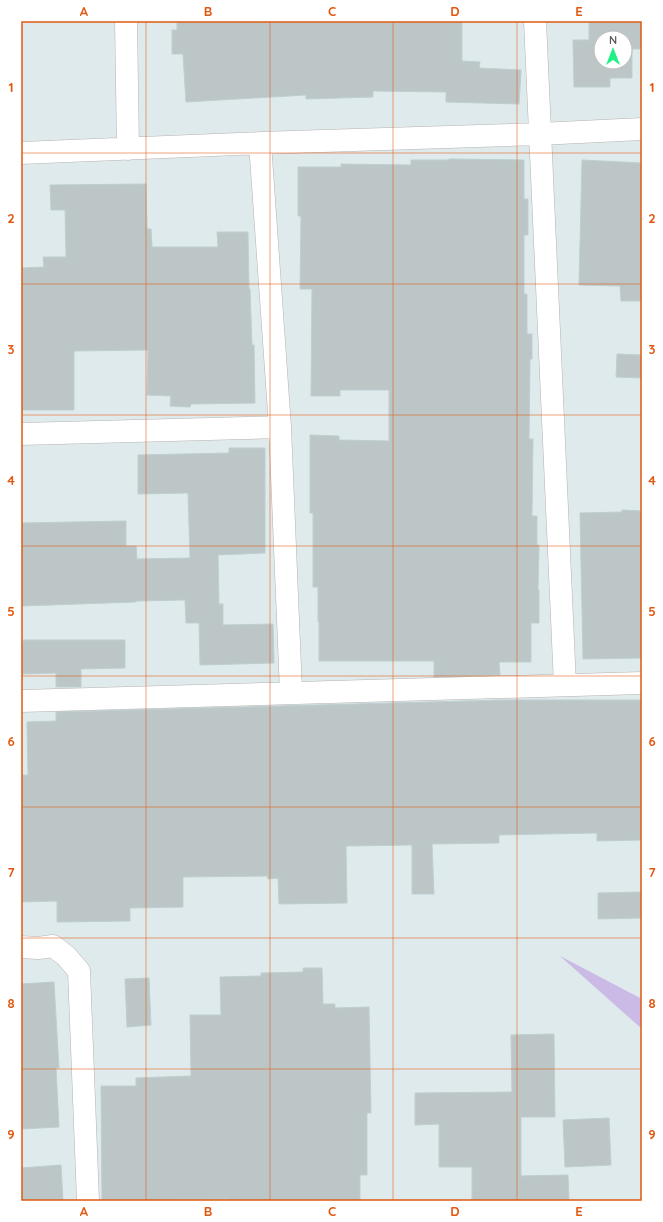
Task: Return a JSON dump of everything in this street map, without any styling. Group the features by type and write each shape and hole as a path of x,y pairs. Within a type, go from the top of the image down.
{"street":[{"path":"126,21 128,148"},
{"path":"535,21 565,685"},
{"path":"21,153 642,129"},
{"path":"260,143 280,426 291,692"},
{"path":"21,434 280,426"},
{"path":"21,701 642,683"},
{"path":"21,947 38,948 54,946 66,956 79,971 88,1201"}],"shaded area":[{"path":"560,956 642,999 642,1029"}],"building":[{"path":"177,21 462,21 462,61 480,62 479,68 521,70 519,104 446,102 446,92 373,91 373,97 306,99 306,95 186,102 183,54 172,54 172,30 177,30"},
{"path":"589,21 642,21 642,49 633,49 633,30 593,30 593,70 632,70 632,78 610,78 610,87 574,87 573,40 589,40"},
{"path":"411,160 524,160 524,199 528,199 528,235 524,235 524,294 527,294 527,334 532,334 532,359 530,359 529,439 533,439 532,516 537,516 537,545 539,545 539,623 531,623 531,662 499,662 500,675 434,677 434,661 319,661 318,587 313,587 313,513 310,513 310,435 339,436 339,440 389,441 389,390 340,390 340,396 311,396 312,289 300,289 301,216 298,216 298,167 341,167 341,164 411,165"},
{"path":"582,160 642,163 642,301 621,301 620,286 579,285"},
{"path":"146,184 147,229 151,229 152,247 218,247 217,232 248,232 249,289 252,345 254,345 255,403 191,404 190,407 170,406 171,396 147,395 148,350 74,351 74,410 21,410 21,268 44,267 43,257 66,257 65,210 51,210 50,185"},
{"path":"617,354 642,355 642,378 616,377"},
{"path":"229,448 265,448 265,553 218,555 219,604 223,604 223,625 273,624 274,663 200,665 199,623 186,623 185,600 22,606 21,523 126,521 126,546 136,546 137,559 190,558 188,493 138,494 138,455 229,453"},
{"path":"622,510 642,511 642,658 583,659 580,513 622,512"},
{"path":"23,640 125,640 125,668 81,669 81,687 56,687 56,673 21,674 21,646 23,646"},
{"path":"503,700 642,700 642,840 597,841 597,833 499,835 499,843 432,844 434,894 412,894 412,845 346,846 347,903 279,904 278,878 268,879 267,876 183,877 183,907 130,908 130,921 57,922 57,901 21,902 21,775 28,775 27,722 56,721 56,712"},
{"path":"642,892 642,918 598,919 598,893"},
{"path":"303,968 322,968 323,1004 335,1004 335,1008 369,1007 371,1113 367,1113 367,1175 360,1175 360,1201 229,1201 229,1199 102,1201 101,1086 136,1086 136,1078 191,1076 190,1015 221,1015 220,977 261,976 261,973 303,972"},
{"path":"149,978 151,1025 127,1027 125,979"},
{"path":"54,982 59,1068 56,1068 59,1127 21,1129 21,984"},
{"path":"554,1034 555,1117 521,1117 521,1176 568,1175 569,1201 472,1201 472,1167 439,1167 439,1124 415,1125 415,1093 512,1092 511,1035"},
{"path":"609,1118 611,1165 565,1167 563,1120"},
{"path":"61,1165 63,1201 21,1201 21,1168"}]}
